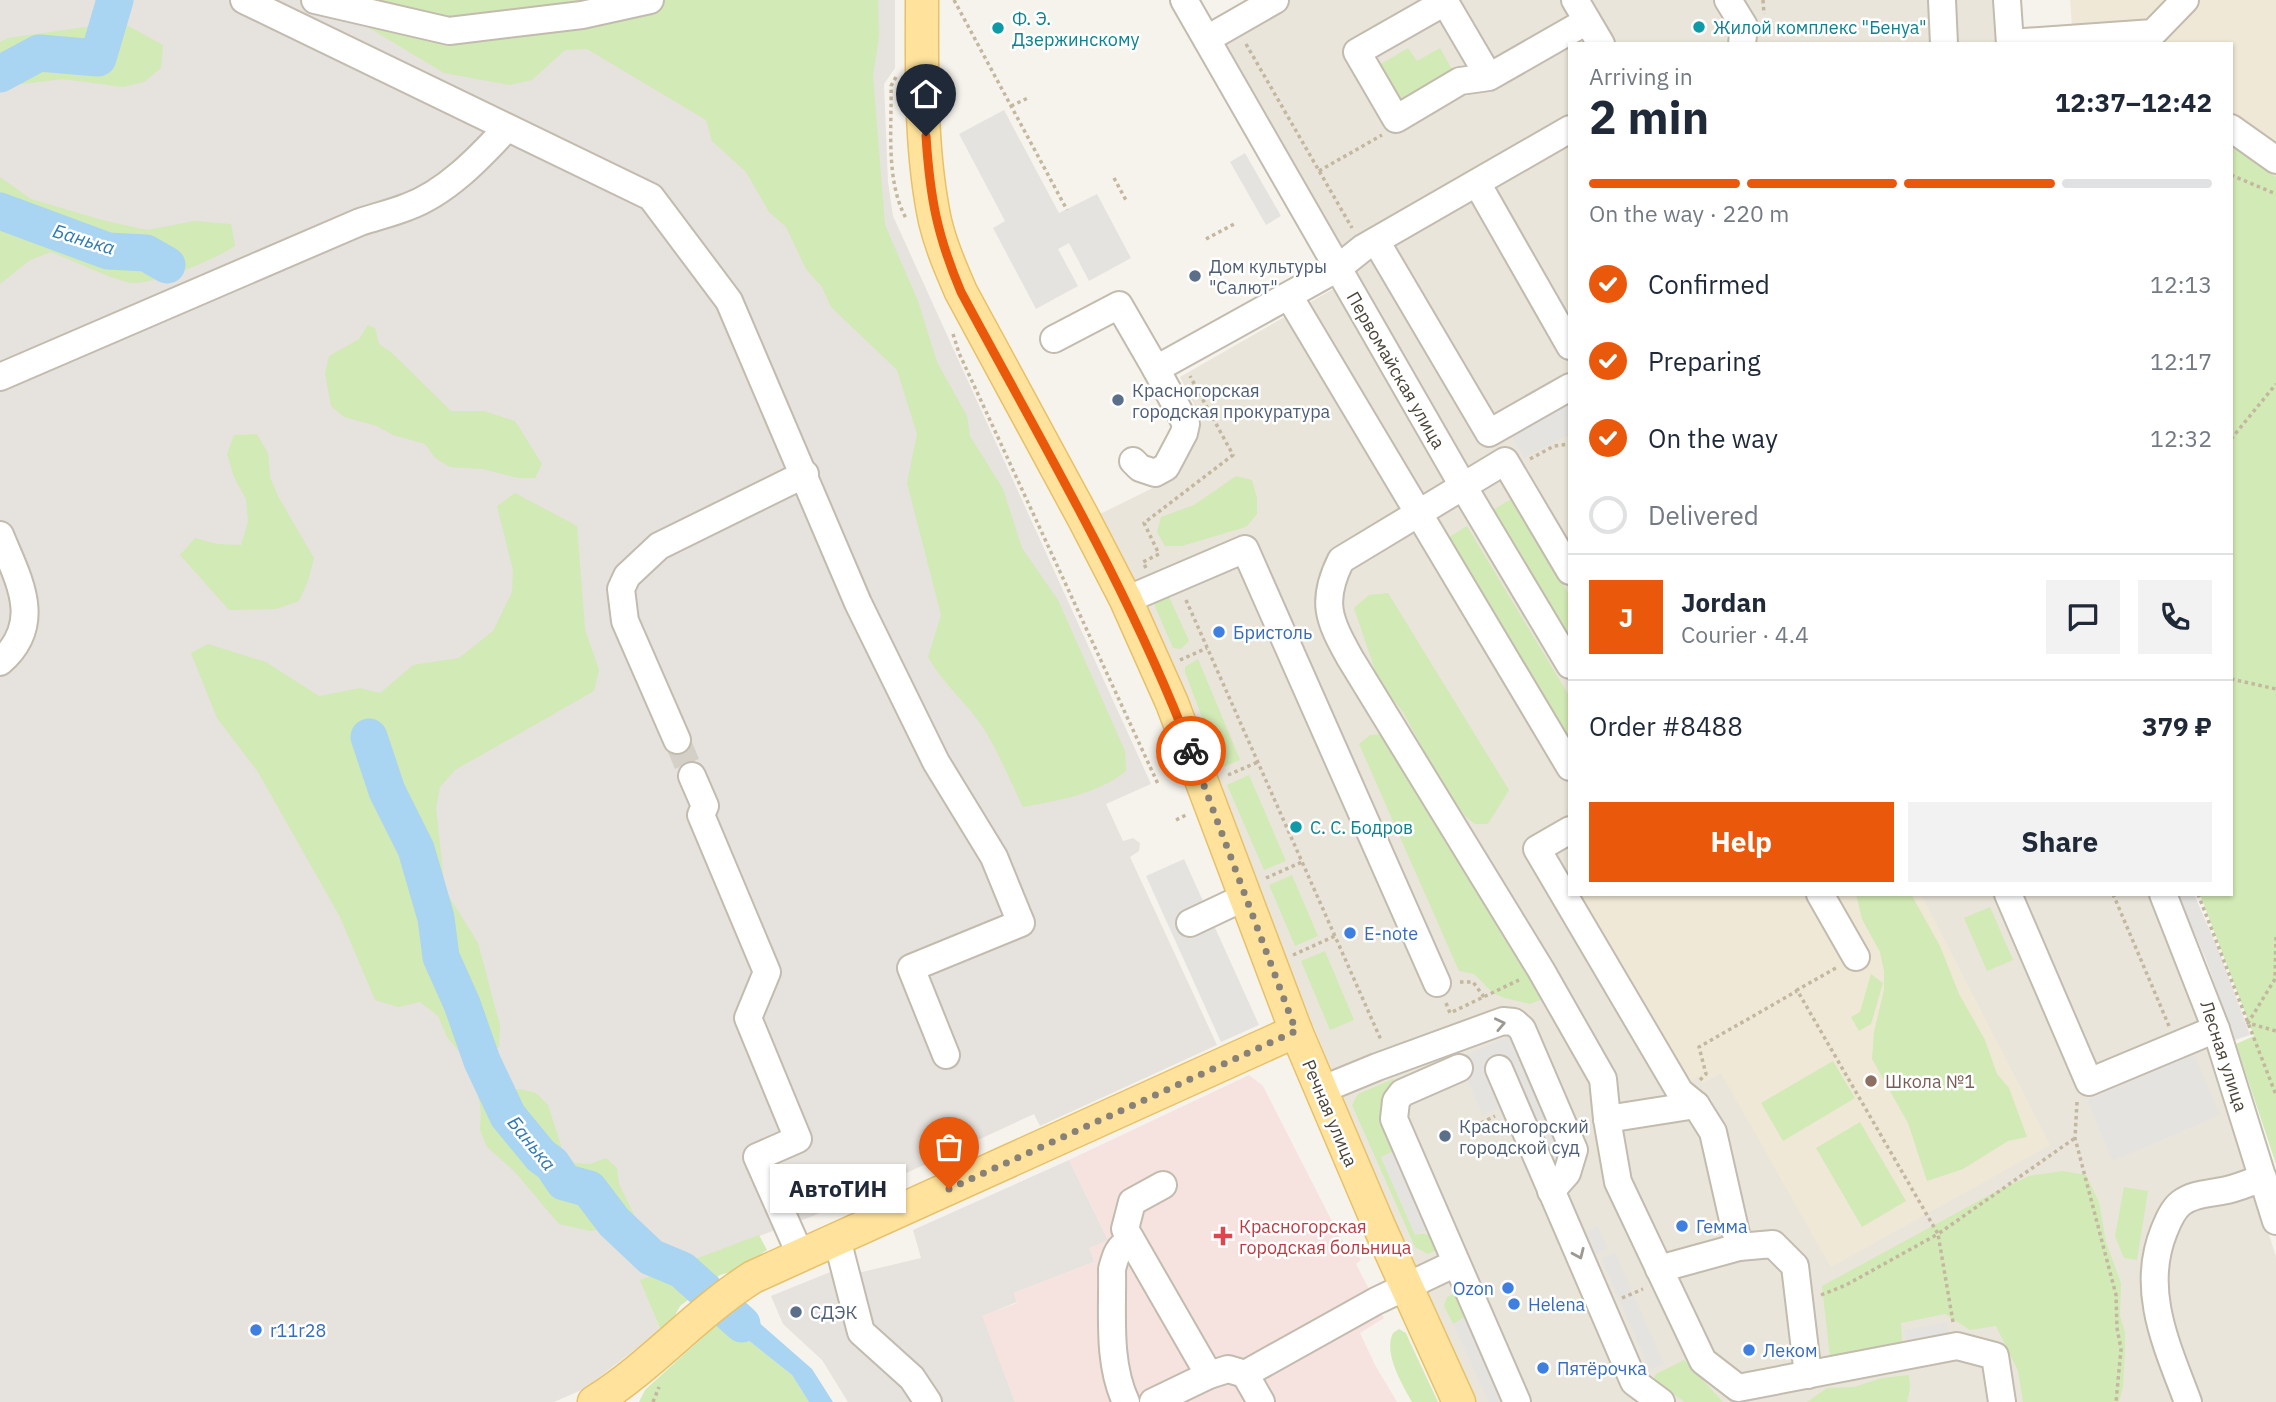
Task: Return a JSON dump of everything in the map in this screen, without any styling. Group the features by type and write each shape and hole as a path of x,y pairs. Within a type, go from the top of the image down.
{"main road":[{"name":"Речная улица","path":"927,3 925,117 930,192 946,255 961,292 1126,600 1253,889 1296,1031 1459,1402"},
{"path":"594,1402 623,1384 732,1290 753,1277 1296,1031"}],"street":[{"path":"244,0 651,197 729,301 858,603 936,762 994,857 1021,923 911,968 946,1055"},
{"path":"315,0 449,31 582,15 650,0"},
{"name":"Первомайская улица","path":"1184,0 1463,486 1568,662"},
{"path":"1207,39 1275,0"},
{"path":"1728,0 1744,26 1742,42"},
{"path":"1942,0 1944,42"},
{"path":"2007,0 2010,42"},
{"path":"2038,42 2143,39 2153,33 2185,0"},
{"path":"1489,78 1445,2 1357,52 1396,118 1461,81 1489,78 1581,10 1600,42"},
{"path":"0,377 360,222 410,207 439,190 485,151 506,129"},
{"path":"2233,129 2276,160"},
{"path":"1156,369 1338,268 1376,241 1568,130"},
{"path":"1476,183 1568,343"},
{"path":"1376,241 1568,568"},
{"path":"1289,296 1568,764"},
{"path":"1055,339 1119,304 1186,424 1166,467 1155,472 1140,468 1133,461"},
{"path":"1489,433 1568,388"},
{"path":"1508,466 1463,486 1341,560 1332,576 1328,601 1332,624 1350,658 1541,970 1602,1079 1618,1182 1703,1361 1738,1388 1957,1346 1995,1356 2002,1402"},
{"path":"677,740 625,621 621,589 626,576 659,546 805,474"},
{"path":"0,535 24,594 26,617 16,644 0,662"},
{"path":"1126,600 1245,550 1437,983"},
{"path":"692,776 705,806 701,814 767,972 748,1018 798,1139 757,1157 800,1254"},
{"path":"1568,831 1537,849 1680,1091 1696,1105 1713,1132 1739,1247"},
{"path":"1190,923 1253,889"},
{"path":"1821,896 1856,957"},
{"path":"2008,896 2089,1082 2216,1029"},
{"name":"Лесная улица","path":"2164,896 2216,1029 2276,1221"},
{"path":"1321,1090 1377,1066 1503,1021 1514,1022 1519,1025 1574,1150 1574,1159 1567,1173 1551,1191"},
{"path":"1460,1068 1402,1093 1393,1110 1394,1119 1517,1402"},
{"path":"1499,1069 1634,1382 1661,1402"},
{"path":"1607,1119 1696,1105"},
{"path":"2188,1402 2162,1335 2154,1293 2154,1269 2159,1245 2169,1219 2179,1204 2196,1195 2222,1191 2263,1178"},
{"path":"1163,1185 1132,1202 1125,1229 1209,1375"},
{"path":"837,1238 861,1332 912,1378 928,1402"},
{"path":"1126,1402 1115,1369 1112,1269 1121,1246 1131,1240"},
{"path":"1662,1274 1739,1247 1773,1244 1795,1266 1808,1375"},
{"path":"1153,1402 1209,1375 1228,1369 1252,1392 1406,1286 1456,1263"}],"path":[{"path":"954,0 1066,210"},
{"path":"1011,106 1030,97"},
{"path":"1319,172 1392,129 1396,118"},
{"path":"2233,176 2276,194"},
{"path":"1114,178 1127,202"},
{"path":"1206,239 1236,223"},
{"path":"2233,437 2276,384"},
{"path":"1508,466 1554,446 1568,444"},
{"path":"1144,523 1159,554 1143,562 1166,583 1207,648 1382,1041"},
{"path":"1175,662 1207,648"},
{"path":"2233,679 2276,689"},
{"path":"1231,774 1258,762"},
{"path":"1176,820 1190,814"},
{"path":"1253,889 1302,862"},
{"path":"2114,896 2177,1044"},
{"path":"2199,896 2276,1095"},
{"path":"1291,956 1335,936"},
{"path":"2248,1023 2275,979 2276,937"},
{"path":"1706,1074 1699,1047 1856,957"},
{"path":"1437,983 1473,982 1483,997"},
{"path":"1797,990 1938,1234 1953,1321"},
{"path":"2248,1023 2276,1031"},
{"path":"2089,1082 2077,1094 2076,1138 2116,1295 2120,1349 2116,1402"},
{"path":"1800,1303 1846,1285 1938,1234 2076,1138"},
{"path":"1602,1307 1662,1274"}],"shaded area":[{"path":"0,0 895,0 895,68 884,84 888,182 893,216 1151,784 1106,804 1123,841 1133,838 1140,843 1139,851 1130,857 1217,1045 1040,1126 1034,1114 813,1216 641,1280 660,1330 584,1389 554,1402 0,1402"},
{"path":"1250,0 1994,0 1997,42 1568,42 1568,896 2149,896 2172,945 2210,1044 2276,1257 2276,1402 1474,1402 1407,1254 1259,894 1098,515 1179,475 1202,420 1180,377 1356,276 1211,22"},
{"path":"2070,0 2276,0 2276,177 2233,145 2233,42 2092,42 2072,26"},
{"path":"1004,110 1059,213 1097,194 1131,258 1089,281 1069,243 1058,249 1078,286 1036,309 993,228 1005,221 959,134"},
{"path":"1245,153 1281,216 1266,225 1230,162"},
{"path":"1568,388 1568,435 1524,458 1505,424"},
{"path":"1184,859 1259,1025 1221,1042 1146,876"},
{"name":"Школа №1","path":"1579,896 1922,896 2050,1145 1831,1267 1721,1073 1703,1083 1699,1076 1690,1082"},
{"path":"2179,896 2195,896 2250,1035 2235,1040"},
{"path":"1510,1036 1562,1156 1526,1171 1499,1108 1482,1115 1458,1058"},
{"path":"2194,1054 2220,1115 2113,1161 2087,1100"},
{"name":"Красногорская городская больница","path":"1249,1075 1263,1086 1338,1233 1347,1248 1352,1246 1361,1260 1356,1264 1384,1318 1360,1333 1397,1402 1015,1402 982,1316 1017,1303 1014,1293 1094,1262 1089,1248 1108,1240 1069,1160"},
{"path":"1395,1151 1429,1229 1415,1235 1381,1157"},
{"path":"1069,1160 1108,1240 1094,1262 1014,1293 1017,1302 983,1316 1015,1402 848,1402 822,1360 783,1324 771,1296 845,1266 858,1273 921,1258 913,1230"},
{"path":"1598,1226 1608,1249 1595,1254 1585,1232"},
{"path":"1615,1252 1664,1364 1650,1370 1601,1258"},
{"path":"1467,1317 1506,1402 1489,1402 1453,1324"},
{"path":"1947,1322 1950,1337 1907,1344 1904,1330"}],"green space":[{"path":"341,0 878,0 879,36 873,76 885,225 918,301 937,362 967,416 970,436 1003,489 1022,548 1058,600 1125,751 1126,771 1090,791 1023,807 984,729 928,657 941,615 907,483 917,434 897,370 831,307 822,287 806,269 786,227 769,212 746,172 712,141 706,120 587,49 565,50 532,80 510,85 444,73 346,14"},
{"path":"121,22 163,45 161,68 144,82 123,87 62,79 0,87 0,42 8,38"},
{"path":"1408,48 1417,61 1440,48 1454,73 1401,103 1379,65"},
{"path":"2233,145 2276,177 2276,1164 2236,1044 2254,1036 2201,896 2233,896"},
{"path":"0,177 31,199 147,230 195,221 231,224 235,246 186,270 133,283 51,252 30,260 0,284"},
{"path":"368,325 375,328 379,344 392,353 451,411 484,411 515,421 542,464 535,478 518,478 483,469 450,467 435,458 425,444 344,417 331,406 325,373 329,356 359,339"},
{"path":"257,434 268,453 270,477 279,498 314,558 299,601 276,609 229,610 180,555 195,538 217,544 241,545 248,522 246,499 234,477 227,454 234,435"},
{"path":"1236,476 1252,480 1257,498 1257,514 1246,527 1182,546 1165,546 1157,532 1161,517 1194,505"},
{"path":"515,493 577,526 585,629 599,670 594,691 455,770 440,787 436,808 445,890 478,943 500,1026 499,1047 470,1065 447,1037 438,1016 420,1002 398,1007 375,1000 340,917 258,772 217,718 191,653 208,644 266,662 319,696 360,688 380,693 413,665 459,658 493,631 512,592 513,570 497,506"},
{"path":"1511,499 1568,593 1568,639 1491,511"},
{"path":"1467,526 1568,694 1568,740 1446,539"},
{"path":"1166,590 1189,641 1181,649 1173,648 1151,597"},
{"path":"1388,593 1509,790 1488,824 1475,824 1465,816 1442,784 1403,712 1379,682 1354,608 1369,595"},
{"path":"1198,659 1240,760 1221,768 1185,672 1185,667"},
{"path":"1385,734 1543,999 1530,1004 1505,998 1493,993 1474,974 1459,971 1359,744 1370,735"},
{"path":"1249,775 1286,861 1264,870 1227,785"},
{"path":"1292,875 1318,936 1295,946 1269,885"},
{"path":"1856,896 1912,896 1940,946 1959,994 1985,1040 1997,1074 2009,1088 2027,1137 2008,1141 1963,1169 1927,1181 1908,1123 1872,1059 1874,1032 1884,990 1884,971 1880,952 1862,919"},
{"path":"1990,907 2013,960 1987,971 1964,918"},
{"path":"1325,951 1354,1020 1330,1030 1301,961"},
{"path":"1871,974 1883,983 1871,1024 1859,1031 1851,1017 1860,1012"},
{"path":"1833,1061 1855,1098 1783,1141 1761,1103"},
{"path":"1393,1079 1397,1090 1394,1146 1392,1152 1381,1157 1415,1235 1430,1236 1439,1249 1428,1254 1415,1247 1352,1105 1358,1094"},
{"path":"520,1089 536,1093 548,1105 563,1152 574,1163 590,1164 606,1158 617,1168 619,1184 641,1229 625,1233 608,1228 591,1231 559,1224 515,1172 487,1147 480,1130 478,1095"},
{"path":"1860,1122 1906,1201 1862,1227 1816,1148"},
{"path":"2063,1171 2086,1175 2099,1202 2106,1242 2121,1283 2120,1316 2125,1332 2125,1349 2123,1387 2119,1402 2023,1402 2018,1371 1996,1326 1970,1330 1945,1314 1901,1323 1903,1352 1831,1366 1822,1286 1995,1192 2029,1176"},
{"path":"2124,1187 2148,1191 2137,1260 2124,1258 2115,1236"},
{"path":"759,1235 767,1250 734,1271 720,1275 680,1306 669,1326 656,1332 660,1329 640,1280"},
{"path":"1457,1292 1466,1316 1453,1324 1444,1306 1447,1297"},
{"path":"725,1317 748,1340 792,1375 809,1402 639,1402 645,1390"},
{"path":"1399,1329 1406,1333 1438,1402 1412,1402 1403,1386 1390,1350 1393,1333"},
{"path":"1684,1360 1723,1402 1685,1402 1653,1380 1656,1374"},
{"path":"1909,1375 1907,1402 1807,1402 1827,1388 1854,1387 1882,1378"}],"water":[{"path":"739,1305 812,1369 833,1402 809,1402 792,1375 748,1340 725,1317"}],"waterway":[{"name":"Банька","path":"0,74 39,53 98,58 115,0"},
{"name":"Банька","path":"0,211 108,251 146,253 167,265"},
{"name":"Банька","path":"369,737 387,791 416,849 436,918 441,957 462,1004 482,1061 508,1116 541,1156 552,1164 564,1182 589,1189 614,1222 651,1257 682,1270 742,1324"}],"tunnel":[{"path":"677,740 692,776"}],"way so far":[{"path":"949,1189 1296,1031 1191,751"}],"place":[{"name":"Жилой комплекс \"Бенуа\"","path":"1699,27"},
{"name":"Ф. Э. Дзержинскому","path":"998,28"},
{"name":"Дом культуры \"Салют\"","path":"1195,276"},
{"name":"Красногорская городская прокуратура","path":"1118,400"},
{"name":"Бристоль","path":"1219,632"},
{"name":"С. С. Бодров","path":"1296,827"},
{"name":"E-note","path":"1350,933"},
{"name":"Школа №1","path":"1871,1081"},
{"name":"Красногорский городской суд","path":"1445,1136"},
{"name":"АвтоТИН","path":"949,1189"},
{"name":"Гемма","path":"1682,1226"},
{"name":"Красногорская городская больница","path":"1223,1236"},
{"name":"Ozon","path":"1508,1288"},
{"name":"Helena","path":"1514,1304"},
{"name":"СДЭК","path":"796,1312"},
{"name":"r11r28","path":"256,1330"},
{"name":"Леком","path":"1749,1350"},
{"name":"Пятёрочка","path":"1543,1368"}],"route":[{"path":"926,136 930,192 936,224 961,292 1126,600 1191,751"}]}
